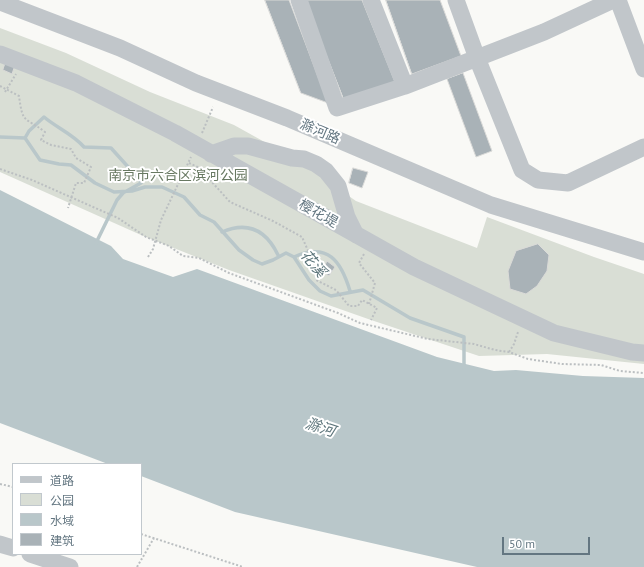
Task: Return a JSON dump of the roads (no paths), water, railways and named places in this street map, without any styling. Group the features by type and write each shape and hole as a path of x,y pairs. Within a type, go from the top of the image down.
{"street":[{"path":"299,0 337,108 405,86 544,32 613,0"},
{"path":"371,0 405,86"},
{"path":"456,0 477,58 522,170 538,180 568,183 644,147"},
{"path":"618,0 644,69"},
{"name":"滁河路","path":"0,2 120,48 196,82 287,118 491,204 644,252"},
{"name":"樱花堤","path":"0,54 76,83 175,133 414,267 554,333 632,352 644,353"},
{"path":"212,154 234,146 248,146 292,158 304,159 316,164 326,171 338,186 347,217 356,235"},
{"path":"0,544 12,548"},
{"path":"33,555 70,567"}],"water":[{"name":"滁河","path":"0,190 111,246 123,259 173,277 197,269 437,357 494,371 516,370 583,376 644,378 644,567 477,567 235,512 142,476 142,463 105,463 0,423"}],"waterway":[{"path":"25,138 29,131 44,117 75,138 84,147 111,148 139,179 141,183 123,193 117,200 96,243"},
{"name":"花溪","path":"0,137 25,138 40,160 71,165 95,183 114,192 132,191 145,187 162,187 184,197 200,215 214,222 239,250 253,260 262,264 286,253 294,257 309,280 320,291 331,296 363,290 410,318 464,337 464,368"},
{"path":"222,232 240,227 255,230 268,239 278,255"},
{"path":"294,257 306,253 316,252 324,253 331,257 342,271 350,291"}],"park label":[{"name":"南京市六合区滨河公园","path":"178,176"}]}
